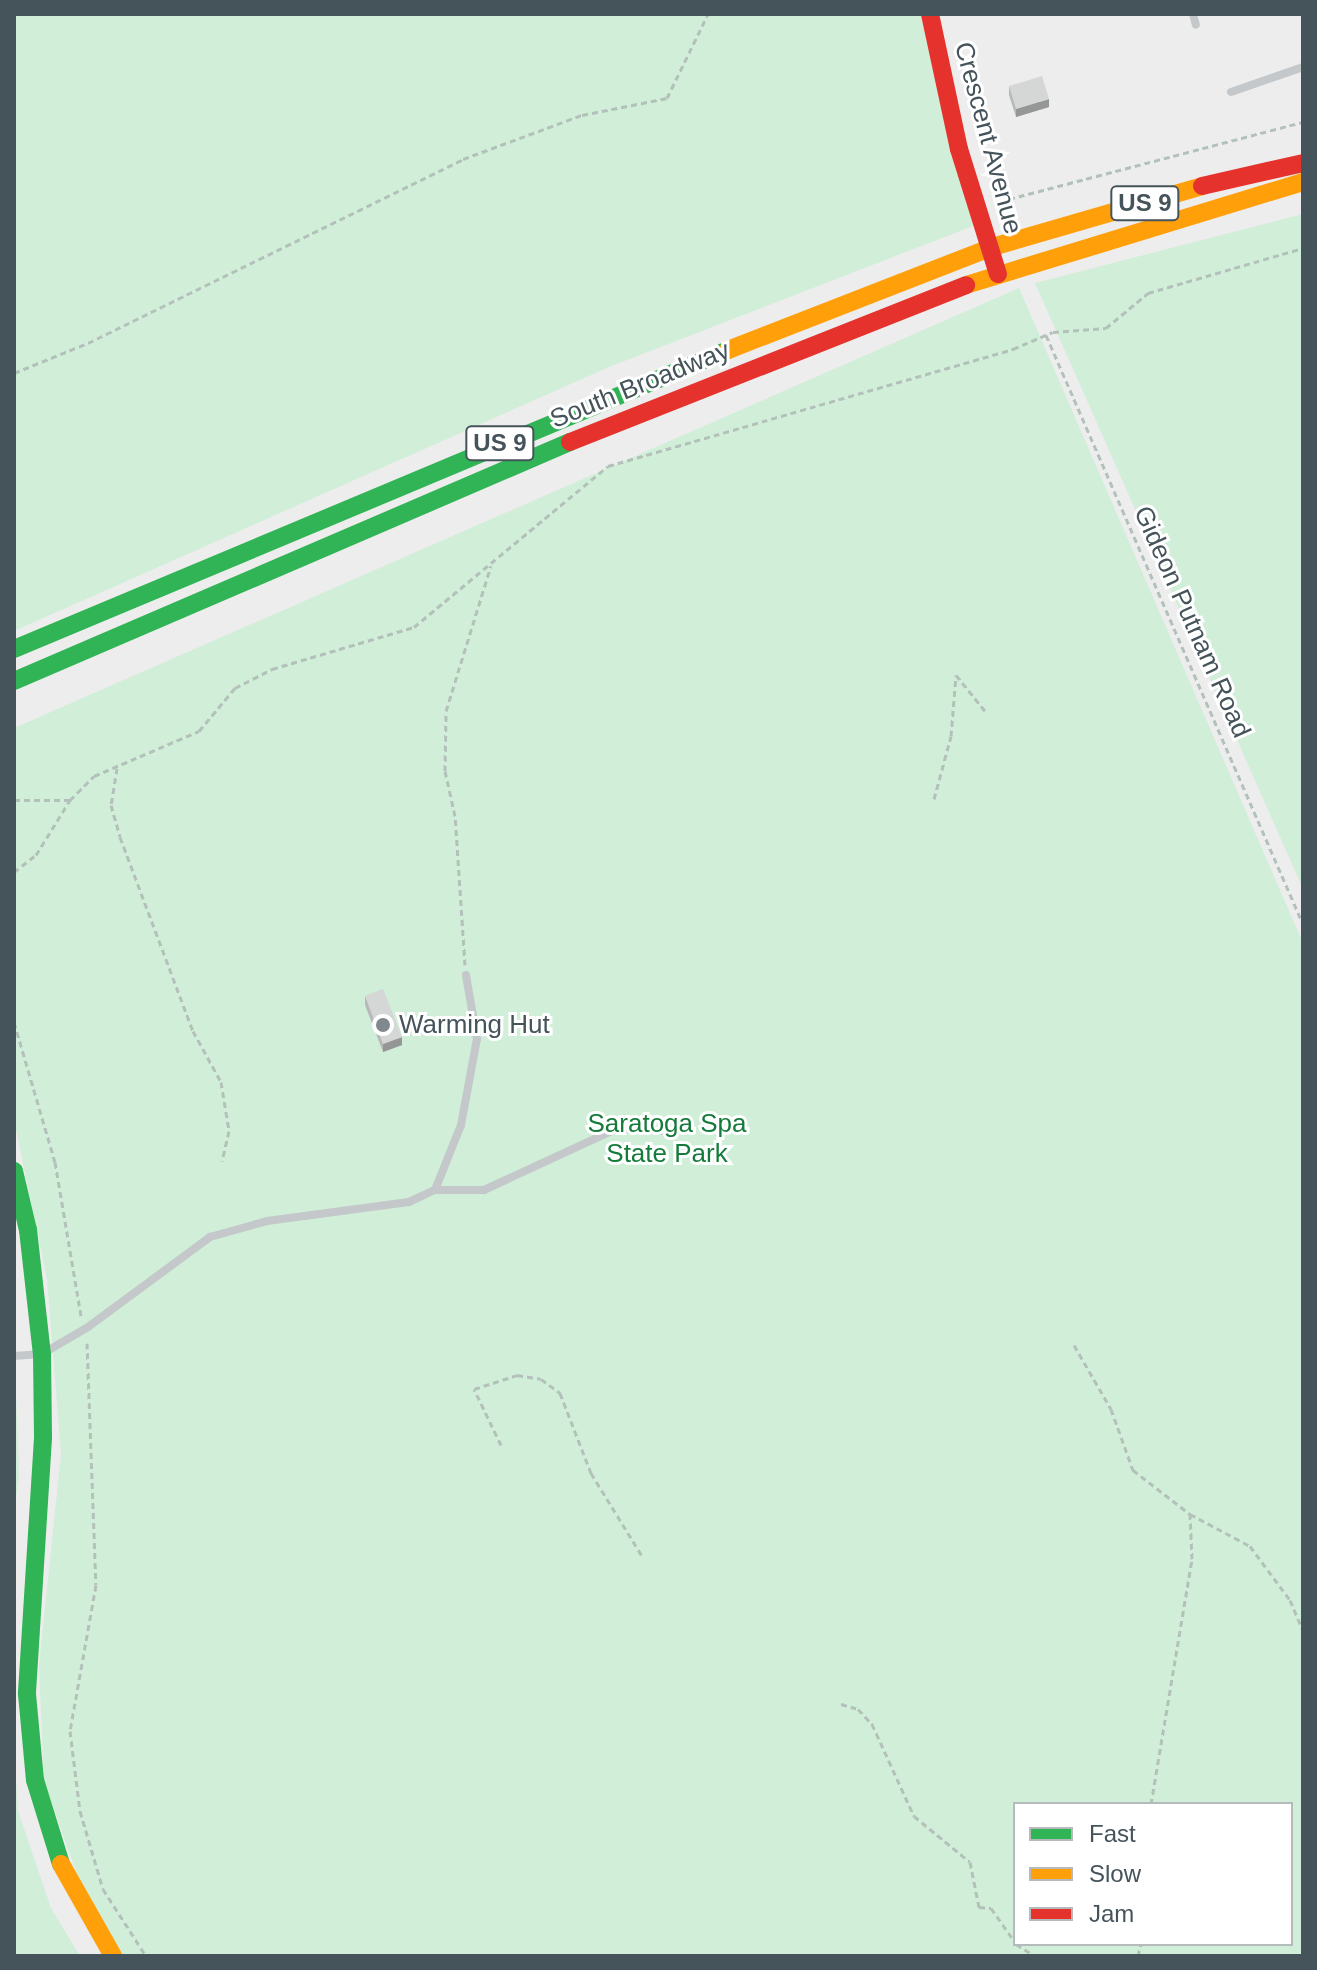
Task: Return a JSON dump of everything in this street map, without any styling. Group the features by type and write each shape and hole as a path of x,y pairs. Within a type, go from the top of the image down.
{"main road":[{"name":"Crescent Avenue","path":"930,14 955,135 998,274"},
{"name":"South Broadway","path":"14,649 628,389 989,248 1255,171 1303,163"},
{"name":"South Broadway","path":"14,681 680,394 998,274 1303,182"},
{"path":"14,1171 28,1230 42,1354 30,1737 35,1780 60,1863 113,1956"}],"lane":[{"path":"1193,14 1196,25"},
{"path":"1231,92 1303,67"},
{"path":"435,1190 461,1125 477,1039 466,975"},
{"path":"14,1356 42,1354 85,1329 210,1237 267,1221 409,1202 435,1190 484,1190 616,1129 665,1131"}],"path":[{"path":"14,373 88,343 463,159 582,115 667,98 708,14"},
{"path":"1009,199 1303,122"},
{"path":"14,872 36,855 70,800 94,776 199,731 235,688 272,669 414,627 462,582 491,566 558,503 608,466 1046,335 1106,328 1148,293 1303,248"},
{"name":"Gideon Putnam Road","path":"1046,335 1303,924"},
{"path":"466,975 455,816 445,771 446,711 491,566"},
{"path":"934,799 951,736 956,675 985,711"},
{"path":"117,768 111,805 120,837 152,928 178,982 193,1031 221,1082 229,1122 222,1161"},
{"path":"14,800 70,800"},
{"path":"14,1022 55,1162 68,1230 72,1288 85,1329 96,1585 70,1731 80,1811 103,1889 146,1956"},
{"path":"1074,1345 1111,1409 1133,1470 1190,1514 1250,1546 1290,1600 1303,1630"},
{"path":"501,1445 474,1389 517,1375 541,1379 560,1393 591,1473 642,1556"},
{"path":"1151,1802 1192,1559 1190,1514"},
{"path":"841,1704 858,1709 872,1724 914,1816 970,1862 979,1907 991,1908 1013,1939"}],"green space":[{"path":"14,14 925,14 973,226 609,367 14,631"},
{"path":"1303,214 1303,889 1035,283"},
{"name":"Saratoga Spa State Park","path":"1019,288 1303,943 1303,1956 124,1956 93,1920 44,1781 39,1665 61,1454 47,1279 14,1120 14,728"},
{"path":"14,1336 19,1476 14,1511"},
{"path":"14,1747 18,1811 51,1908 80,1956 14,1956"}],"building":[{"path":"1042,76 1049,99 1016,109 1009,86"},
{"name":"Warming Hut","path":"383,989 402,1037 383,1044 365,996"}],"traffic: fast":[{"path":"14,649 728,350"},
{"path":"14,681 570,442"},
{"path":"14,1171 28,1230 42,1354 43,1438 27,1694 35,1780 61,1864"}],"traffic: slow":[{"path":"966,285 1303,182"},
{"path":"728,350 989,248 1202,186"},
{"path":"61,1864 113,1956"}],"traffic: jam":[{"path":"930,14 959,149 998,274"},
{"path":"1202,186 1303,163"},
{"path":"570,442 966,285"}],"place":[{"name":"Warming Hut","path":"383,1025"}]}
